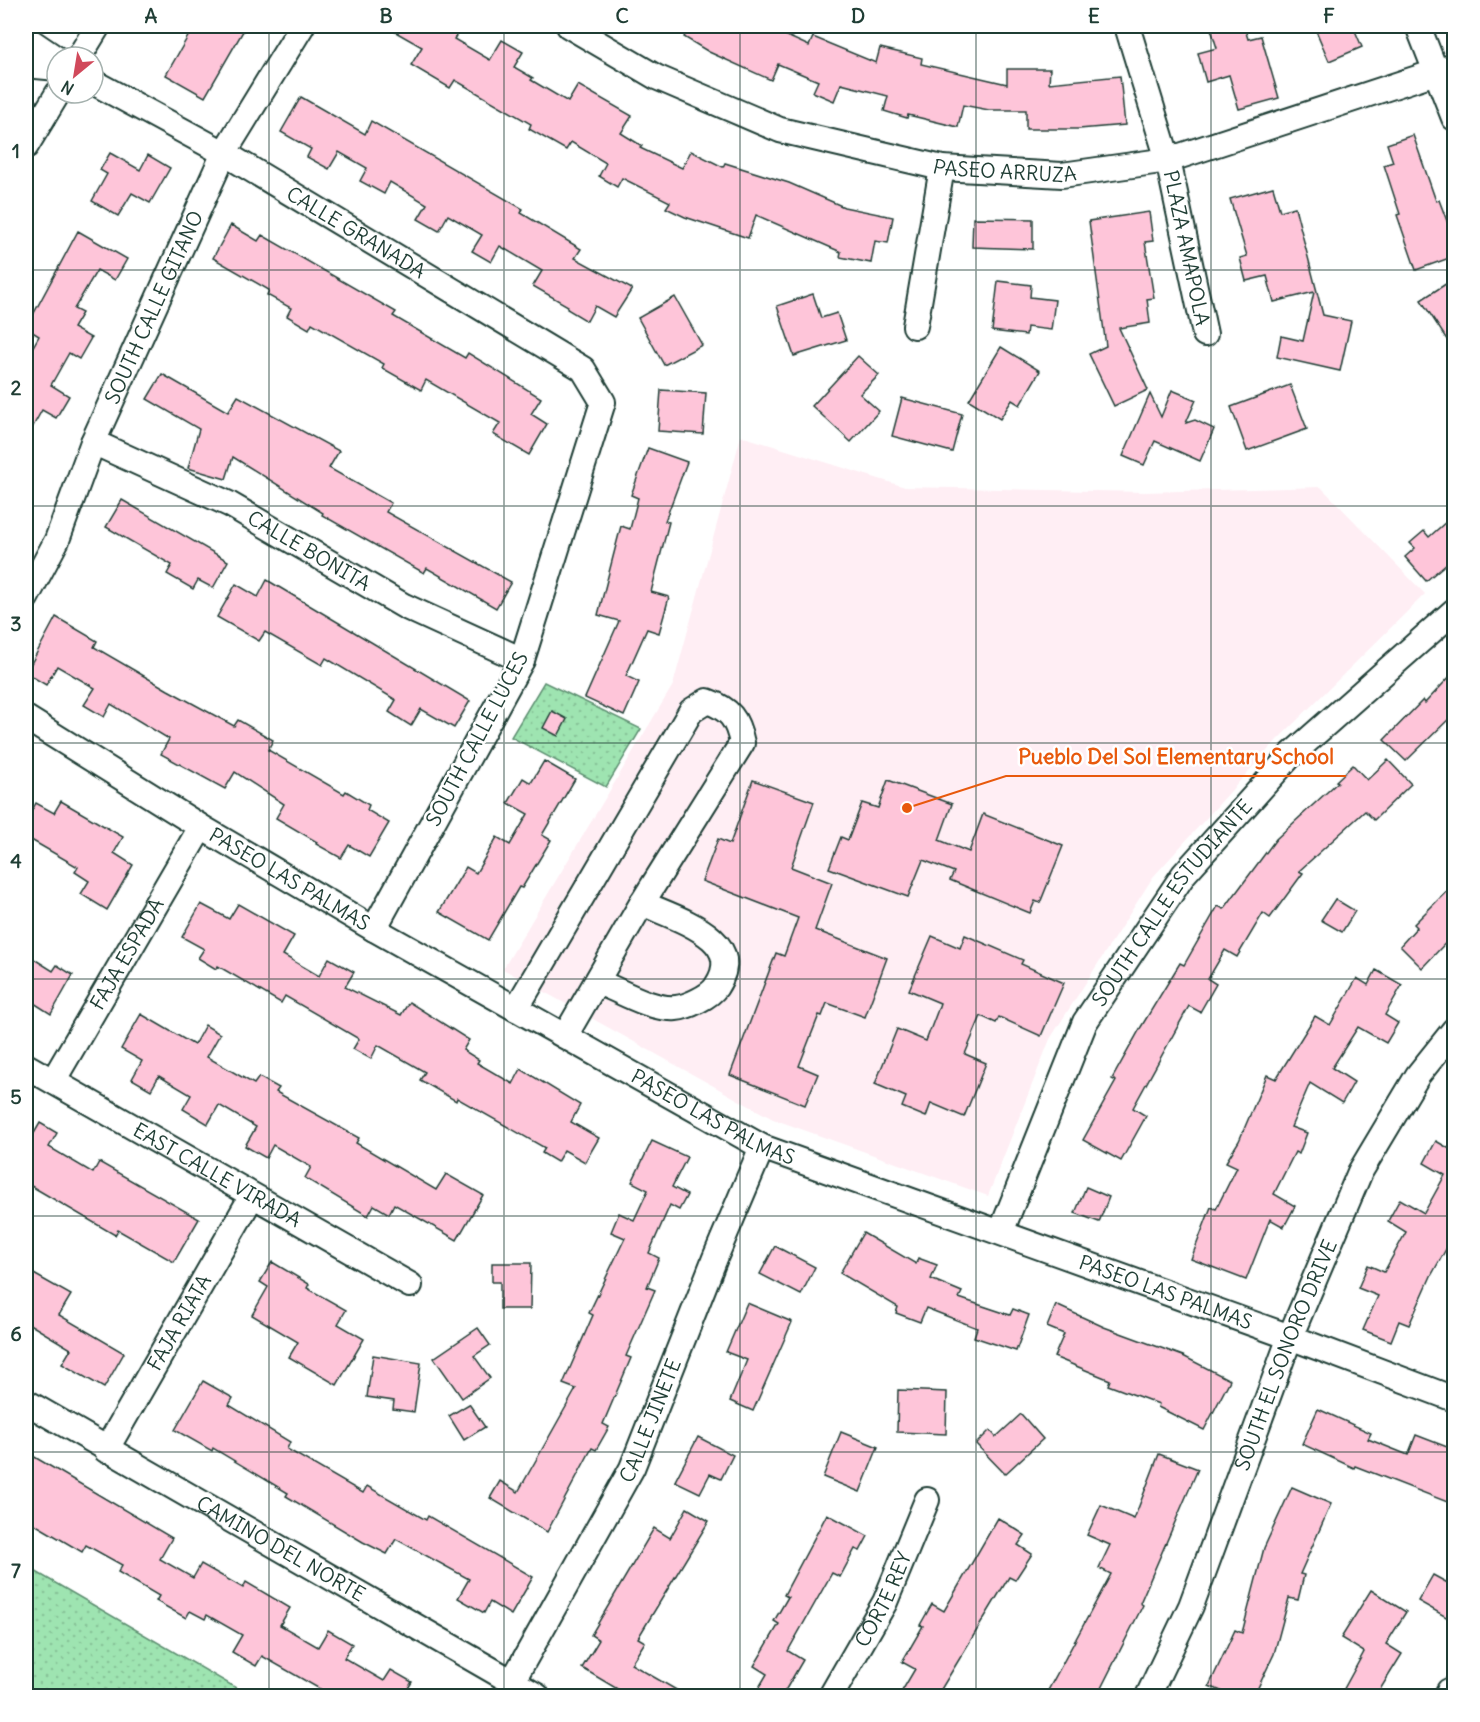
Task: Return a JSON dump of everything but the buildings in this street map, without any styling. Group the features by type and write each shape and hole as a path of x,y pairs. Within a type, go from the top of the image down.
{"street":[{"path":"86,45 98,26"},
{"name":"SOUTH CALLE GITANO","path":"26,597 57,540 93,442 224,153 302,26"},
{"name":"PASEO ARRUZA","path":"569,26 656,77 780,130 942,168 1062,175 1168,160 1446,69"},
{"name":"PLAZA AMAPOLA","path":"1127,26 1168,160 1205,334"},
{"path":"1418,26 1446,69 1455,118"},
{"path":"26,39 45,51"},
{"path":"26,65 45,67"},
{"name":"CALLE GRANADA","path":"105,88 224,153 584,369 603,402"},
{"path":"26,146 51,105"},
{"path":"915,326 942,168"},
{"name":"SOUTH CALLE LUCES","path":"374,929 522,660 603,402"},
{"name":"CALLE BONITA","path":"93,442 229,504 404,606 522,660"},
{"name":"SOUTH CALLE ESTUDIANTE","path":"1001,1232 1084,1022 1184,874 1291,755 1455,611"},
{"path":"516,1009 691,711 707,701 722,706 732,714 739,726 742,743 642,903 565,1036"},
{"name":"PASEO LAS PALMAS","path":"26,718 201,827 374,929 762,1147 1290,1337 1455,1399"},
{"name":"FAJA ESPADA","path":"53,1082 201,827"},
{"path":"598,982 649,1003 677,1008 713,991 725,974 725,958 718,943 705,932 642,903"},
{"name":"SOUTH EL SONORO DRIVE","path":"1148,1696 1191,1606 1290,1337 1360,1172 1418,1075 1455,1030"},
{"name":"EAST CALLE VIRADA","path":"26,1066 252,1197 410,1285"},
{"name":"CALLE JINETE","path":"512,1682 632,1468 715,1258 762,1147"},
{"name":"FAJA RIATA","path":"106,1450 252,1197"},
{"name":"CAMINO DEL NORTE","path":"26,1402 537,1696"},
{"name":"CORTE REY","path":"831,1696 885,1602 927,1500"}],"shaded area":[{"path":"741,436 905,487 1144,492 1321,487 1425,594 1277,740 1153,877 1050,1039 988,1196 773,1119 503,969 673,685"}],"green space":[{"path":"544,682 641,729 606,787 511,737"},
{"path":"26,1566 250,1696 26,1696"}],"place":[{"name":"Pueblo Del Sol Elementary School","path":"907,808"}]}
